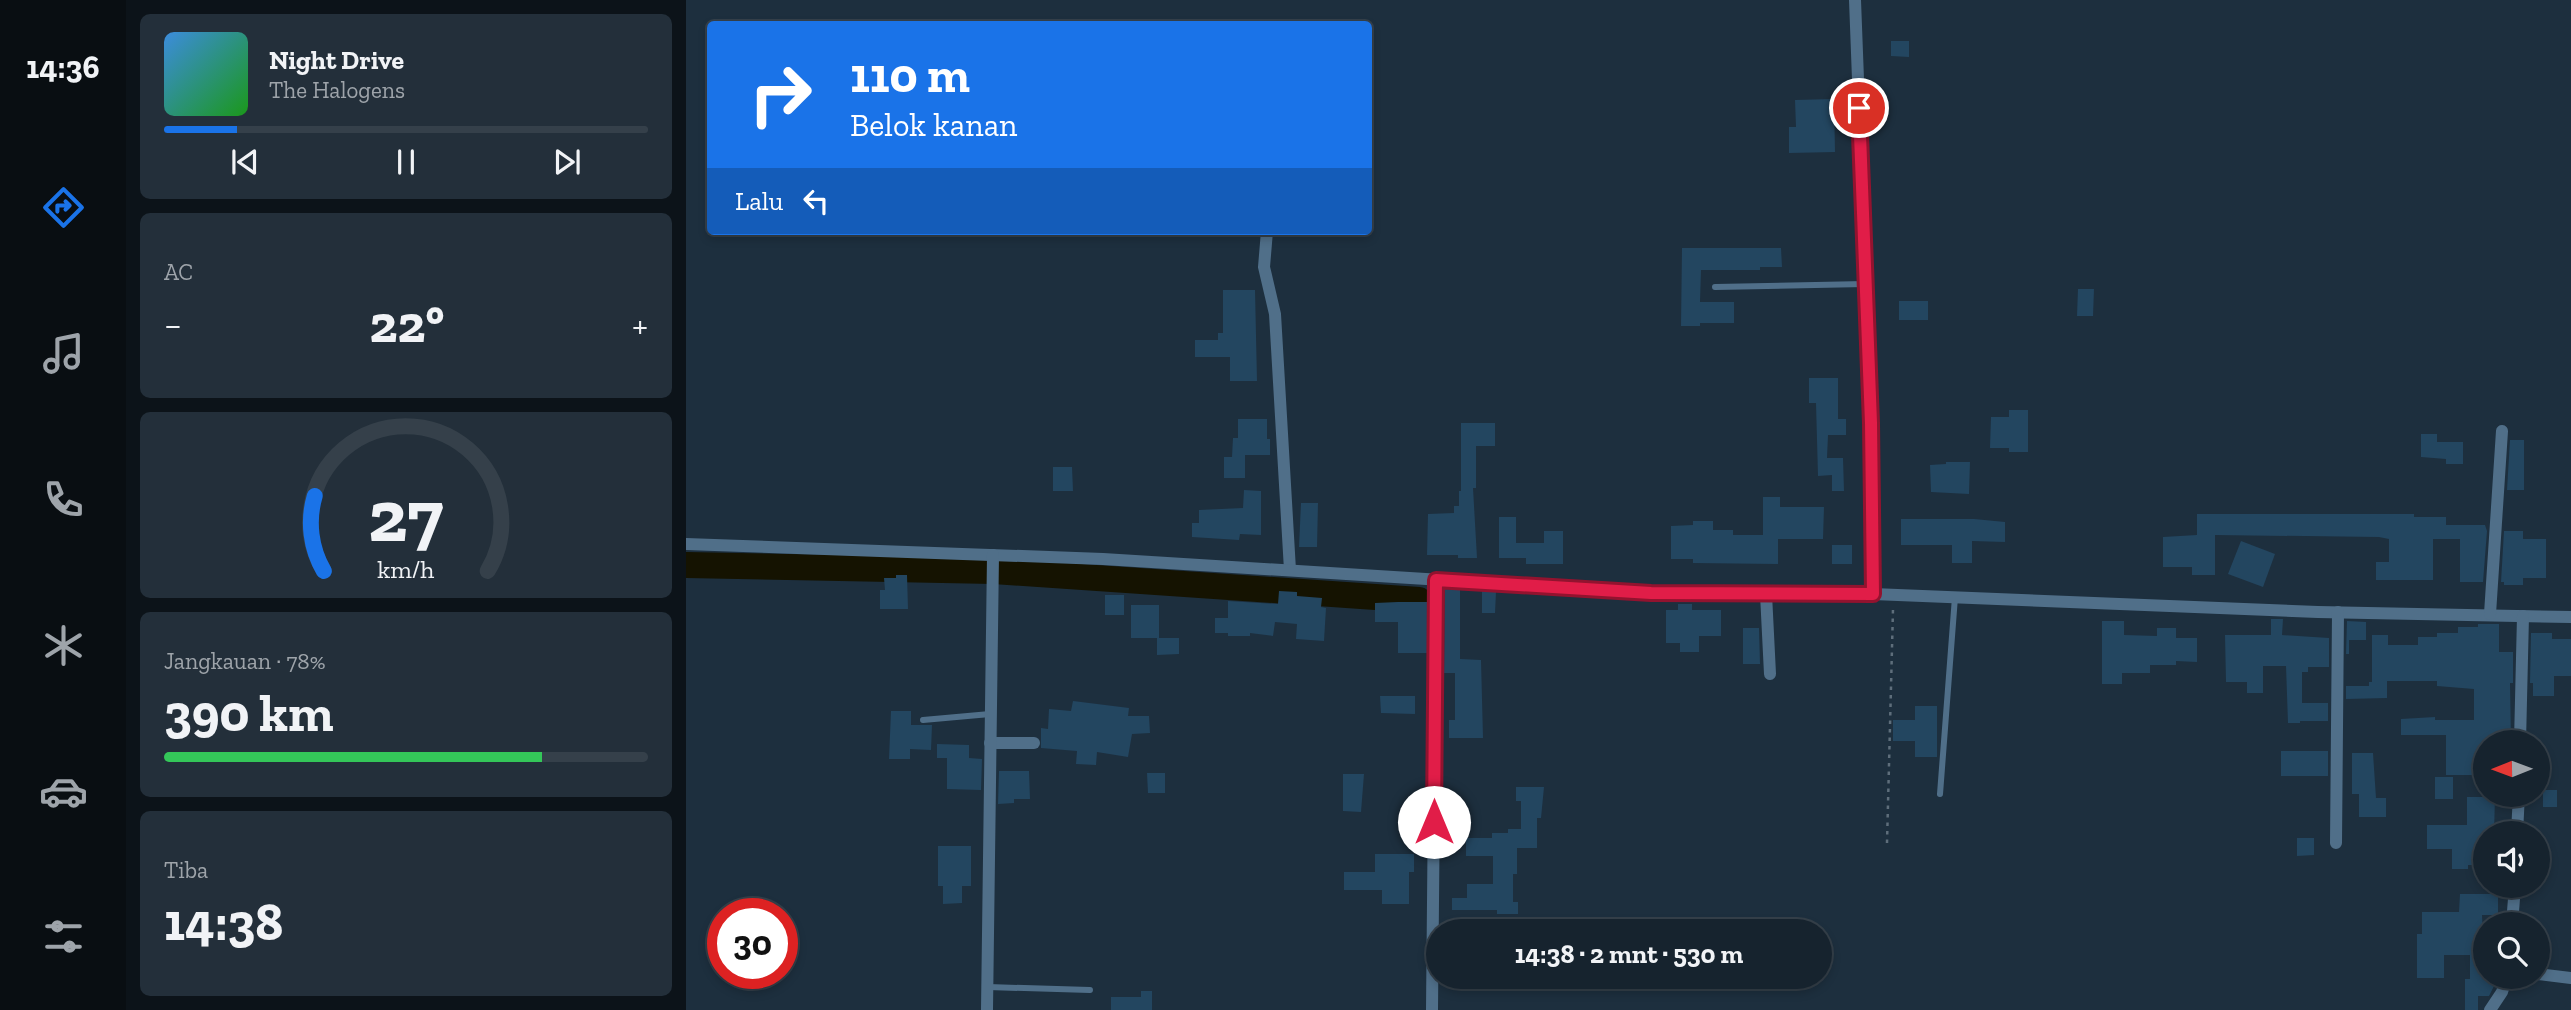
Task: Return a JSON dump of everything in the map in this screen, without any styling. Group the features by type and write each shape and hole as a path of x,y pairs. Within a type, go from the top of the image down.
{"street":[{"path":"1855,0 1871,423 1873,594"},
{"path":"1267,235 1264,267 1275,314 1290,570"},
{"path":"2490,614 2502,431"},
{"path":"686,544 993,560 1115,559 1651,593 1894,594 2338,612 2571,617"},
{"path":"987,1010 993,560"},
{"path":"1432,1010 1436,580"},
{"path":"1766,594 1770,674"},
{"path":"2336,843 2338,612"},
{"path":"2520,730 2524,616"},
{"path":"990,743 1034,743"},
{"path":"2550,975 2571,978"},
{"path":"2490,1010 2503,989"}],"lane":[{"path":"1715,287 1865,284"},
{"path":"1940,794 1955,597"},
{"path":"923,720 990,714"},
{"path":"988,986 1090,990"}],"path":[{"path":"1887,843 1894,594"}],"building":[{"path":"1891,41 1909,41 1909,57 1891,56"},
{"path":"1834,99 1835,152 1789,153 1789,127 1796,127 1795,100"},
{"path":"1682,248 1781,248 1782,267 1760,267 1760,270 1701,270 1700,302 1734,302 1734,323 1681,326"},
{"path":"2078,289 2094,289 2093,316 2077,316"},
{"path":"1223,290 1255,290 1257,381 1230,381 1230,357 1195,357 1195,340 1218,340 1218,333 1223,333"},
{"path":"1899,301 1928,301 1928,320 1899,320"},
{"path":"1809,378 1838,378 1838,419 1846,419 1846,435 1828,435 1827,458 1843,458 1844,491 1832,491 1832,475 1818,476 1816,403 1809,403"},
{"path":"2009,410 2028,410 2028,452 1990,448 1991,417 2009,417"},
{"path":"1238,419 1267,419 1270,455 1245,455 1245,478 1224,478 1224,457 1232,457 1233,438 1238,438"},
{"path":"1461,423 1495,423 1495,446 1476,446 1476,488 1473,488 1477,558 1427,555 1428,514 1454,513 1454,506 1459,506"},
{"path":"2421,434 2437,434 2437,442 2463,442 2463,464 2446,464 2446,459 2421,457"},
{"path":"2510,440 2524,440 2524,490 2507,490"},
{"path":"1970,462 1969,494 1931,492 1930,465"},
{"path":"1053,467 1072,467 1073,491 1053,491"},
{"path":"1244,490 1261,491 1261,535 1240,534 1239,540 1192,537 1192,523 1199,523 1199,510 1243,508"},
{"path":"1763,497 1780,497 1780,507 1824,507 1823,539 1778,539 1778,564 1693,563 1693,559 1671,559 1671,526 1693,525 1693,521 1713,521 1713,530 1733,530 1733,535 1763,535"},
{"path":"1301,503 1318,503 1317,547 1299,547"},
{"path":"2197,514 2414,514 2414,517 2446,517 2446,525 2485,525 2487,531 2483,582 2460,582 2460,539 2433,539 2433,580 2376,580 2376,562 2389,562 2389,539 2379,537 2215,535 2215,575 2192,575 2192,567 2163,567 2163,537 2197,535"},
{"path":"1499,517 1516,517 1516,543 1544,543 1544,531 1563,531 1563,564 1526,564 1526,558 1499,558"},
{"path":"1901,519 1974,519 2005,522 2005,542 1972,541 1972,563 1952,563 1952,545 1901,545"},
{"path":"2504,531 2523,531 2523,539 2546,539 2546,578 2523,578 2523,585 2504,585 2504,582 2501,582"},
{"path":"2241,541 2275,554 2263,587 2228,574"},
{"path":"1832,545 1852,545 1852,564 1832,564"},
{"path":"896,575 907,575 908,609 880,609 880,590 885,590 884,578 896,578"},
{"path":"1445,589 1460,590 1460,659 1481,660 1483,738 1449,738 1449,720 1455,720 1455,673 1444,673"},
{"path":"1279,591 1322,598 1321,607 1326,608 1324,641 1296,639 1297,624 1275,622 1273,636 1250,633 1250,636 1228,636 1228,633 1215,633 1215,618 1228,618 1228,601 1278,604"},
{"path":"1482,591 1496,592 1495,613 1482,613"},
{"path":"1105,595 1124,595 1124,615 1105,615"},
{"path":"1427,602 1427,653 1398,653 1398,622 1375,622 1375,603"},
{"path":"1678,604 1692,604 1692,610 1721,610 1721,636 1699,636 1699,652 1680,652 1680,643 1666,643 1666,610 1678,610"},
{"path":"1131,605 1159,605 1159,638 1131,638"},
{"path":"2271,619 2283,619 2282,635 2329,638 2329,667 2308,667 2308,672 2302,672 2302,703 2328,703 2328,721 2288,723 2286,666 2263,666 2263,693 2247,693 2247,682 2226,682 2225,635 2271,635"},
{"path":"2102,621 2124,621 2124,635 2157,636 2157,628 2176,628 2176,638 2197,638 2197,662 2176,661 2176,665 2150,665 2150,673 2122,673 2122,684 2102,684"},
{"path":"2347,621 2366,622 2366,640 2349,640 2349,654 2346,654"},
{"path":"2478,624 2499,624 2499,652 2513,652 2513,683 2510,683 2511,730 2473,730 2473,775 2446,775 2446,735 2401,735 2401,719 2435,717 2435,720 2474,720 2474,689 2437,686 2437,681 2387,681 2387,698 2346,699 2346,686 2369,686 2369,682 2372,682 2372,635 2388,635 2388,645 2418,645 2418,637 2458,633 2458,627 2478,627"},
{"path":"1743,628 1759,628 1760,664 1743,664"},
{"path":"2531,633 2552,633 2552,639 2571,639 2571,676 2554,676 2554,696 2533,696 2533,683 2530,683"},
{"path":"1157,638 1179,638 1179,654 1157,655"},
{"path":"1380,696 1415,696 1415,714 1381,713"},
{"path":"1073,701 1129,708 1128,716 1149,716 1150,733 1132,734 1128,757 1097,752 1096,765 1076,764 1077,751 1041,748 1041,728 1048,729 1049,709 1071,711"},
{"path":"1915,706 1937,706 1937,757 1915,757 1915,741 1893,741 1893,720 1915,720"},
{"path":"891,711 911,711 911,725 932,725 931,750 910,749 910,759 889,759"},
{"path":"937,744 969,745 969,758 982,759 981,790 947,789 947,758 937,758"},
{"path":"2281,751 2328,751 2328,776 2281,776"},
{"path":"2352,753 2373,753 2376,798 2386,798 2386,817 2359,817 2359,794 2352,794"},
{"path":"999,771 1029,771 1030,799 1014,799 1014,803 998,804"},
{"path":"1147,773 1165,773 1165,793 1148,793"},
{"path":"1343,774 1364,774 1361,812 1343,811"},
{"path":"2435,777 2453,777 2453,799 2435,799"},
{"path":"1516,787 1544,787 1541,818 1537,818 1537,848 1517,848 1513,902 1518,902 1518,914 1497,914 1497,910 1452,910 1452,898 1467,898 1467,884 1493,884 1493,856 1466,856 1466,838 1492,838 1492,833 1508,833 1508,829 1521,829 1521,801 1516,801"},
{"path":"2550,790 2557,790 2557,807 2550,807"},
{"path":"2467,797 2473,797 2473,807 2495,807 2494,821 2473,821 2473,865 2468,865 2468,869 2452,869 2452,849 2427,849 2427,825 2467,825"},
{"path":"2297,838 2314,838 2314,855 2297,856"},
{"path":"938,846 971,846 971,886 962,886 962,903 943,904 943,886 938,886"},
{"path":"1375,854 1414,854 1414,872 1409,872 1409,904 1382,904 1382,890 1344,890 1344,872 1375,872"},
{"path":"2460,894 2473,894 2473,898 2498,898 2498,912 2473,912 2473,989 2492,989 2489,996 2478,996 2478,1010 2465,1010 2465,979 2470,979 2470,955 2444,955 2444,978 2417,978 2417,934 2422,934 2422,912 2459,912"},
{"path":"1141,991 1152,991 1152,1010 1111,1010 1111,997 1141,997"}],"waterway":[{"path":"686,565 994,571 1419,600"}],"route":[{"path":"1434,822 1436,580 1651,593 1873,594 1871,423 1859,108"}]}
